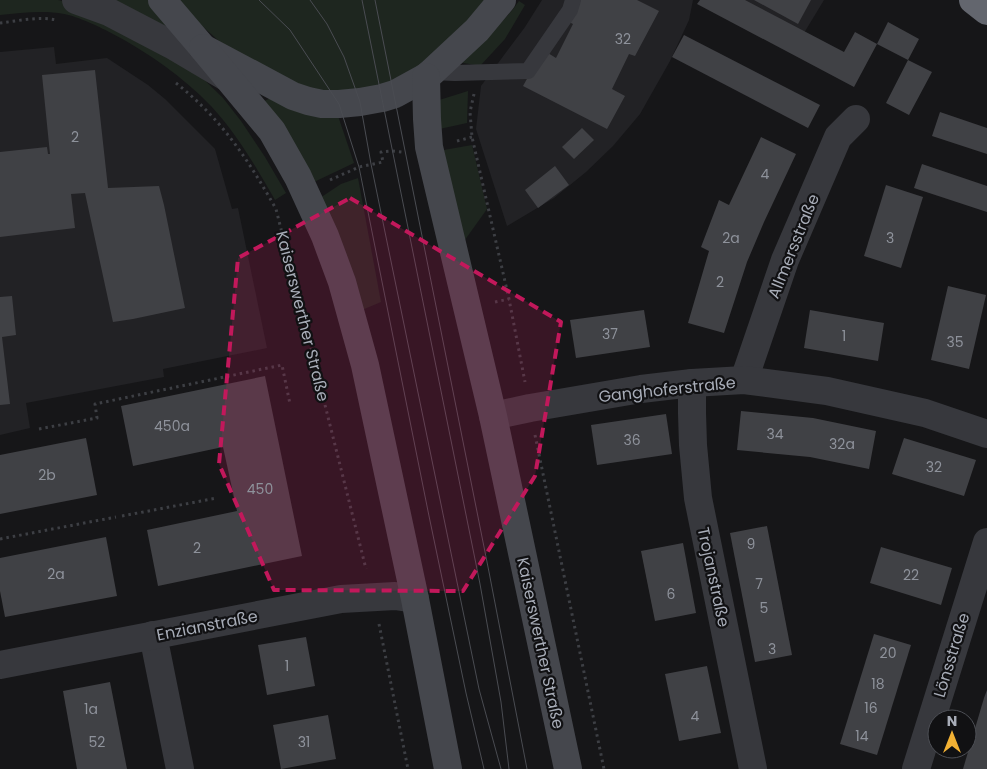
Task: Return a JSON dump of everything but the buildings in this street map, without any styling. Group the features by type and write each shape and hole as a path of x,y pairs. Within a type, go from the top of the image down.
{"highway":[{"path":"973,0 987,11"}],"street":[{"path":"76,0 109,12 172,45 228,79"},
{"path":"162,0 272,131 298,177 325,236 342,282 367,374 415,599 448,769"},
{"path":"203,48 293,96 308,102 322,104 360,102 395,94 429,74 477,30 502,0"},
{"name":"Kaiserswerther Straße","path":"429,74 427,118 430,147 493,416 568,769"},
{"name":"Allmersstraße","path":"744,380 785,260 830,155 838,137 856,119"},
{"name":"Ganghoferstraße","path":"493,416 641,388 744,380 827,391 925,413 987,434"},
{"name":"Trojanstraße","path":"692,383 693,437 698,498 753,769"},
{"name":"Lönsstraße","path":"916,769 987,542"},
{"name":"Enzianstraße","path":"0,665 341,599 395,596 415,599"},
{"path":"153,635 180,769"}],"lane":[{"path":"429,74 528,71 570,10 573,0"}],"path":[{"path":"0,23 51,19 59,21"},
{"name":"Kaiserswerther Straße","path":"170,77 196,99 219,124 250,166 276,209 373,598 408,769"},
{"path":"276,209 304,192 359,167 383,162 381,152 407,153 472,138 508,299 604,769"},
{"path":"492,303 508,299"},
{"path":"39,429 97,418 94,404 282,365 290,404"},
{"path":"122,516 217,498"},
{"path":"0,539 116,517"}],"highlighted area":[{"path":"350,198 561,322 535,476 463,591 274,590 219,464 238,258"}],"shaded area":[{"path":"0,0 58,0 76,4 184,60 223,98 241,121 286,193 275,200 246,151 211,106 177,75 152,57 89,22 69,15 40,12 0,15"},
{"path":"93,0 148,0 177,37"},
{"path":"173,0 488,0 481,11 405,82 321,98 238,58"},
{"path":"542,0 693,0 689,20 670,61 640,114 613,146 586,172 554,198 507,226 476,129 481,86 525,27"},
{"path":"733,0 824,0 804,33"},
{"path":"519,1 525,5 505,39 480,66 453,61 497,26"},
{"path":"54,47 56,64 107,58 148,85 165,99 215,149 232,209 238,208 267,348 163,369 164,377 26,403 30,428 0,435 0,52"},
{"path":"468,91 467,123 435,130 436,101"},
{"path":"277,95 336,110 354,163 314,182 262,102"},
{"path":"472,145 487,209 462,244 438,151"},
{"path":"358,178 381,302 362,310 320,198 341,184"}],"tram line":[{"path":"259,0 290,30 339,104 359,167 429,516 484,769"},
{"path":"310,0 327,24 344,57 360,102 371,164 479,689 501,769"},
{"path":"362,0 480,584 501,702 509,769"},
{"path":"375,0 527,769"}]}
